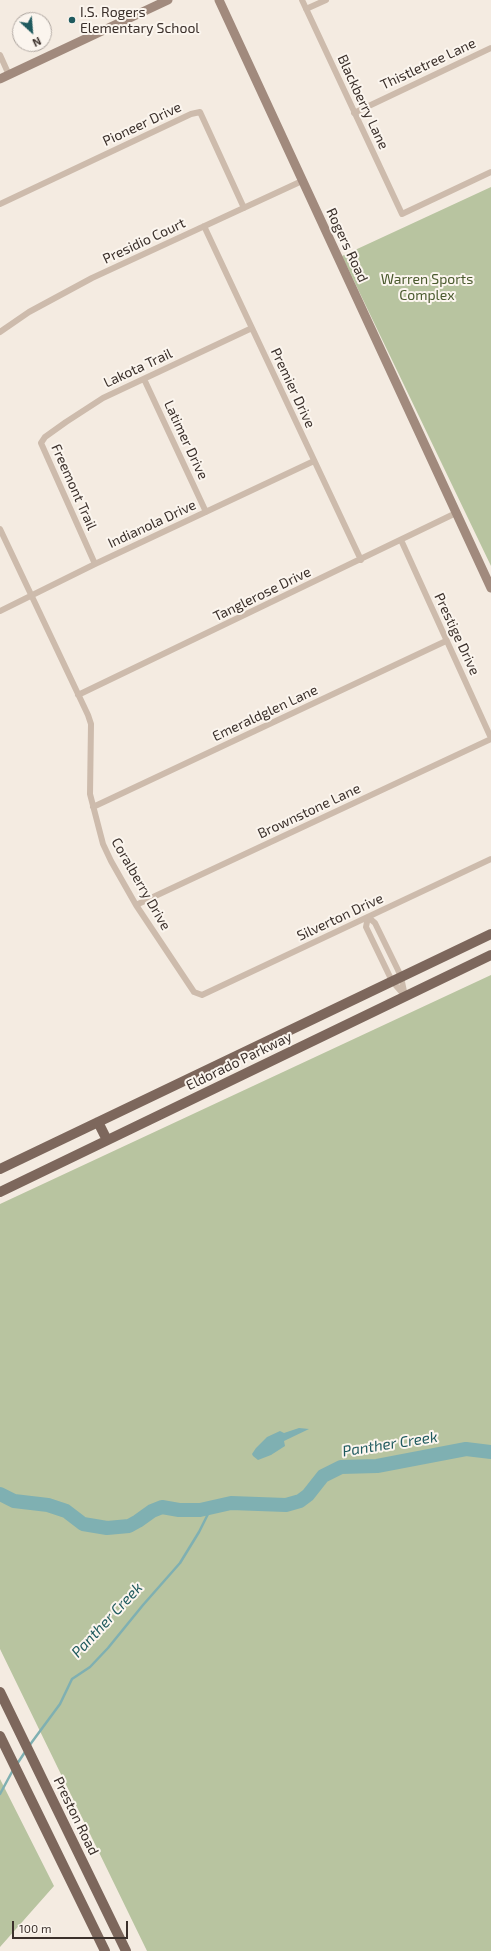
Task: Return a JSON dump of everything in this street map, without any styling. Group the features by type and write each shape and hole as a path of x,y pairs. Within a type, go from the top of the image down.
{"main road":[{"name":"Eldorado Parkway","path":"0,1169 491,934"},
{"name":"Eldorado Parkway","path":"0,1192 491,955"},
{"path":"98,1122 107,1140"},
{"name":"Preston Road","path":"0,1692 126,1951"},
{"path":"0,1736 105,1951"}],"street":[{"path":"0,79 168,0"},
{"name":"Rogers Road","path":"219,0 491,588"},
{"name":"Blackberry Lane","path":"302,0 402,214 491,172"},
{"path":"306,9 326,0"},
{"name":"Thistletree Lane","path":"354,112 491,48"},
{"path":"0,55 9,75"},
{"name":"Pioneer Drive","path":"0,204 192,114 200,112 244,208"},
{"name":"Presidio Court","path":"0,332 29,312 92,278 302,181"},
{"name":"Premier Drive","path":"204,226 361,560"},
{"name":"Lakota Trail","path":"41,443 45,437 103,398 252,328"},
{"name":"Latimer Drive","path":"144,379 206,512"},
{"name":"Freemont Trail","path":"41,443 95,564"},
{"name":"Indianola Drive","path":"0,610 314,462"},
{"name":"Tanglerose Drive","path":"78,695 456,513"},
{"name":"Coralberry Drive","path":"0,529 91,724 89,785 103,844 136,905 191,989 198,994"},
{"name":"Prestige Drive","path":"401,540 491,738"},
{"name":"Emeraldglen Lane","path":"93,807 446,641"},
{"name":"Brownstone Lane","path":"136,905 491,738"},
{"name":"Silverton Drive","path":"198,994 202,995 491,859"},
{"path":"368,917 376,923 405,996 397,979 366,927 368,917"}],"green space":[{"name":"Warren Sports Complex","path":"491,187 491,566 342,256"},
{"path":"491,975 491,1951 147,1951 0,1649 0,1204"},
{"path":"0,1779 54,1886 0,1947"}],"water":[{"path":"299,1428 309,1429 284,1441 285,1446 271,1455 258,1460 253,1456 252,1454 256,1448 267,1437 280,1431 284,1433"}],"waterway":[{"name":"Panther Creek","path":"0,1494 14,1501 48,1505 66,1511 83,1524 107,1528 129,1526 152,1511 162,1507 179,1510 200,1510 231,1503 286,1505 300,1501 308,1495 323,1476 341,1467 377,1466 466,1449 491,1452"},
{"name":"Panther Creek","path":"29,1746 60,1704 72,1679 90,1667 108,1648 180,1563 199,1532 211,1508"},
{"name":"Panther Creek","path":"17,1764 25,1752"},
{"name":"Panther Creek","path":"0,1794 13,1770"}],"place":[{"name":"I.S. Rogers Elementary School","path":"72,20"}]}
